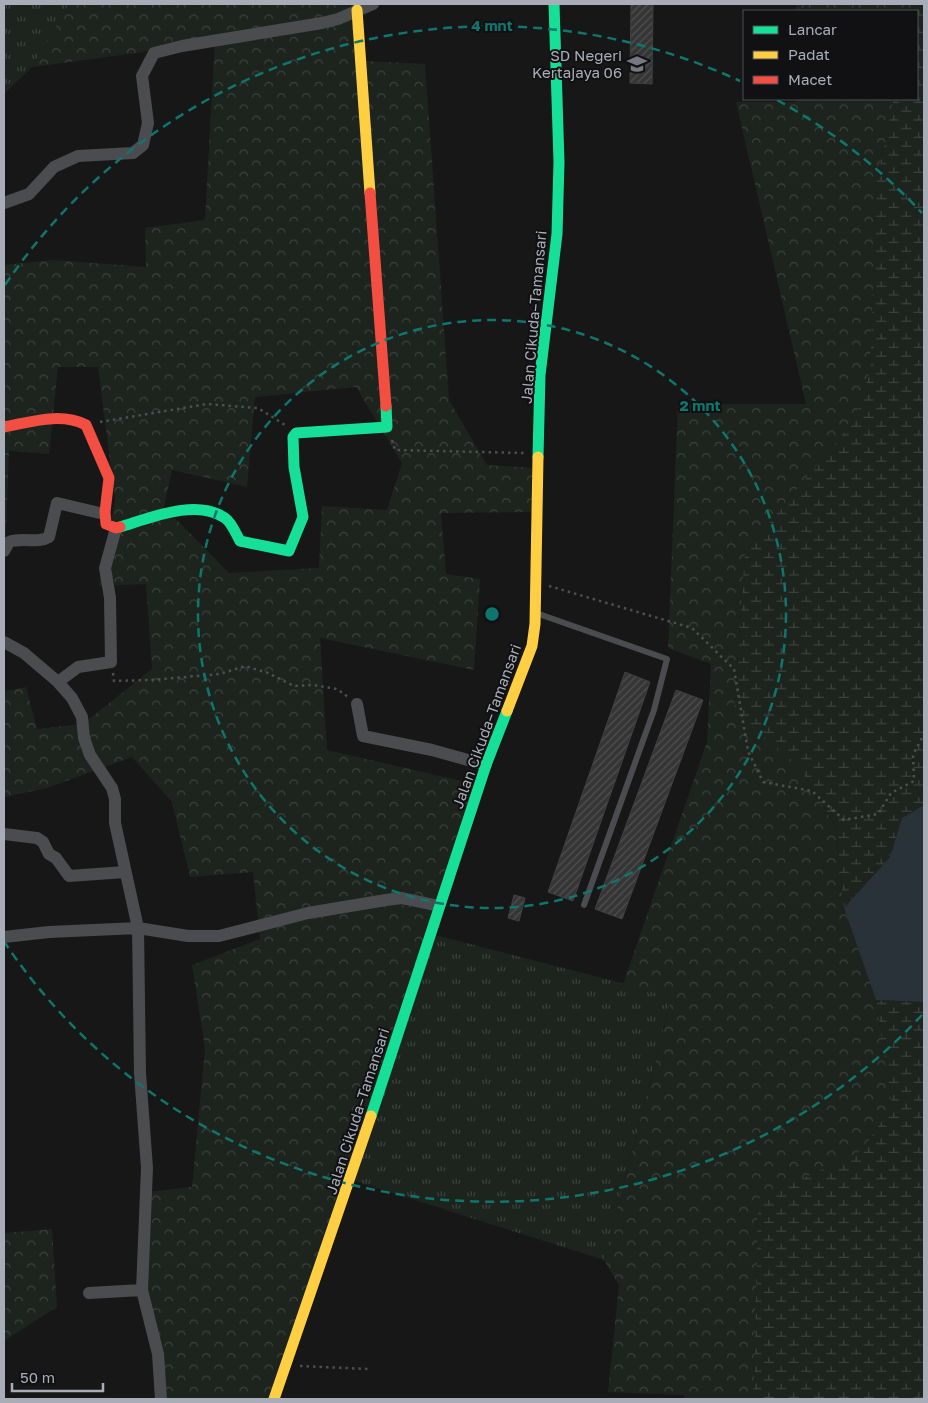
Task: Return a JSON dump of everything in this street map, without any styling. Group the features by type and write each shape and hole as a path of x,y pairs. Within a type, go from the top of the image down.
{"street":[{"path":"4,203 29,194 54,167 78,156 133,153 143,145 148,123 142,76 154,53 182,46 322,23 338,19 372,4"},
{"name":"Jalan Cikuda–Tamansari","path":"274,1399 359,1153 486,765 532,646 535,613 540,375 556,234 559,171 554,4"},
{"path":"4,426 56,418 64,418 85,424 91,432 109,477 104,514 106,524 116,528 180,511 209,513 226,518 240,540 289,552 303,517 294,468 293,436 296,433 387,427 357,10"},
{"path":"4,551 8,542 17,539 44,540 49,537 57,503 104,514"},
{"path":"58,682 78,667 111,662 110,598 105,568 116,528"},
{"path":"4,642 24,653 58,682 72,698 82,717 84,738 90,755 112,788 115,823 138,928 140,1073 147,1168 142,1290 158,1354 161,1399"},
{"path":"357,704 364,736 432,750 486,765"},
{"path":"4,834 37,838 43,842 50,854 56,858 69,876 125,872"},
{"path":"4,937 48,932 138,928 188,936 219,936 308,913 386,900 402,898 439,906"},
{"path":"89,1293 142,1290"}],"lane":[{"path":"535,613 667,659 654,710 584,905"}],"path":[{"path":"85,424 207,404 258,408 296,433"},
{"path":"387,427 395,450 538,454"},
{"path":"535,582 692,628 734,669 748,751 763,782 812,791 844,820 878,814 891,793 914,781 913,755 924,734"},
{"path":"111,662 114,681 220,674 245,666 294,686 313,685 338,689 357,704"},
{"path":"286,1366 368,1369"}],"green space":[{"path":"4,4 69,4 32,67 4,94"},
{"path":"69,4 360,4 364,61 425,64 449,400 487,465 536,468 535,512 441,513 446,574 480,579 474,670 320,638 327,750 479,785 275,1399 164,1399 142,1260 148,1192 192,1187 205,1048 192,965 260,939 253,872 190,877 172,802 132,757 47,788 4,797 4,691 26,687 37,729 83,724 152,669 146,584 99,586 115,500 98,367 58,367 49,454 9,451 4,583 4,265 53,260 146,267 145,228 205,220 215,37 137,53 32,67","holes":["356,387 402,463 387,510 322,506 319,568 229,573 164,507 172,470 247,487 255,397"]},
{"path":"796,4 914,4 912,10 796,10"},
{"path":"914,4 924,4 924,805 902,818 890,857 844,908 836,826 796,763 734,712 745,552 856,418 870,371 877,180 894,100 918,100 918,10 912,10"},
{"path":"796,100 894,100 877,180 870,371 856,418 745,552 734,711 796,763 836,827 844,908 876,1000 892,1105 862,1151 758,1200 754,1387 748,1399 684,1399 684,1395 608,1392 619,1285 604,1260 672,997 623,984 707,742 711,664 668,648 678,404 806,404 736,102 796,102"},
{"path":"435,935 672,996 604,1260 352,1180"},
{"path":"876,1000 924,1002 924,1399 748,1399 754,1387 758,1199 862,1151 892,1105"},
{"path":"52,1229 57,1307 4,1341 4,1233"}],"shaded area":[{"path":"924,805 924,1002 876,1000 844,908 890,857 902,818"}],"building":[{"path":"631,4 653,4 652,84 630,83"},
{"path":"625,672 650,682 573,901 548,892"},
{"path":"676,690 703,700 622,919 595,909"},
{"path":"514,895 525,898 519,921 508,918"}],"traffic: fast":[{"path":"538,457 540,375 557,234 559,162 554,4"},
{"path":"120,527 173,512 201,510 214,512 225,518 240,541 289,551 303,517 294,467 293,437 296,433 387,427 386,406"},
{"path":"371,1116 486,765 507,711"}],"traffic: slow":[{"path":"357,10 370,193"},
{"path":"507,711 532,646 535,624 538,457"},
{"path":"274,1399 371,1116"}],"traffic: jam":[{"path":"370,193 386,406"},
{"path":"4,427 46,419 66,419 86,425 109,478 105,512 106,524 116,528 120,527"}],"place":[{"name":"SD Negeri Kertajaya 06","path":"637,64"}]}
